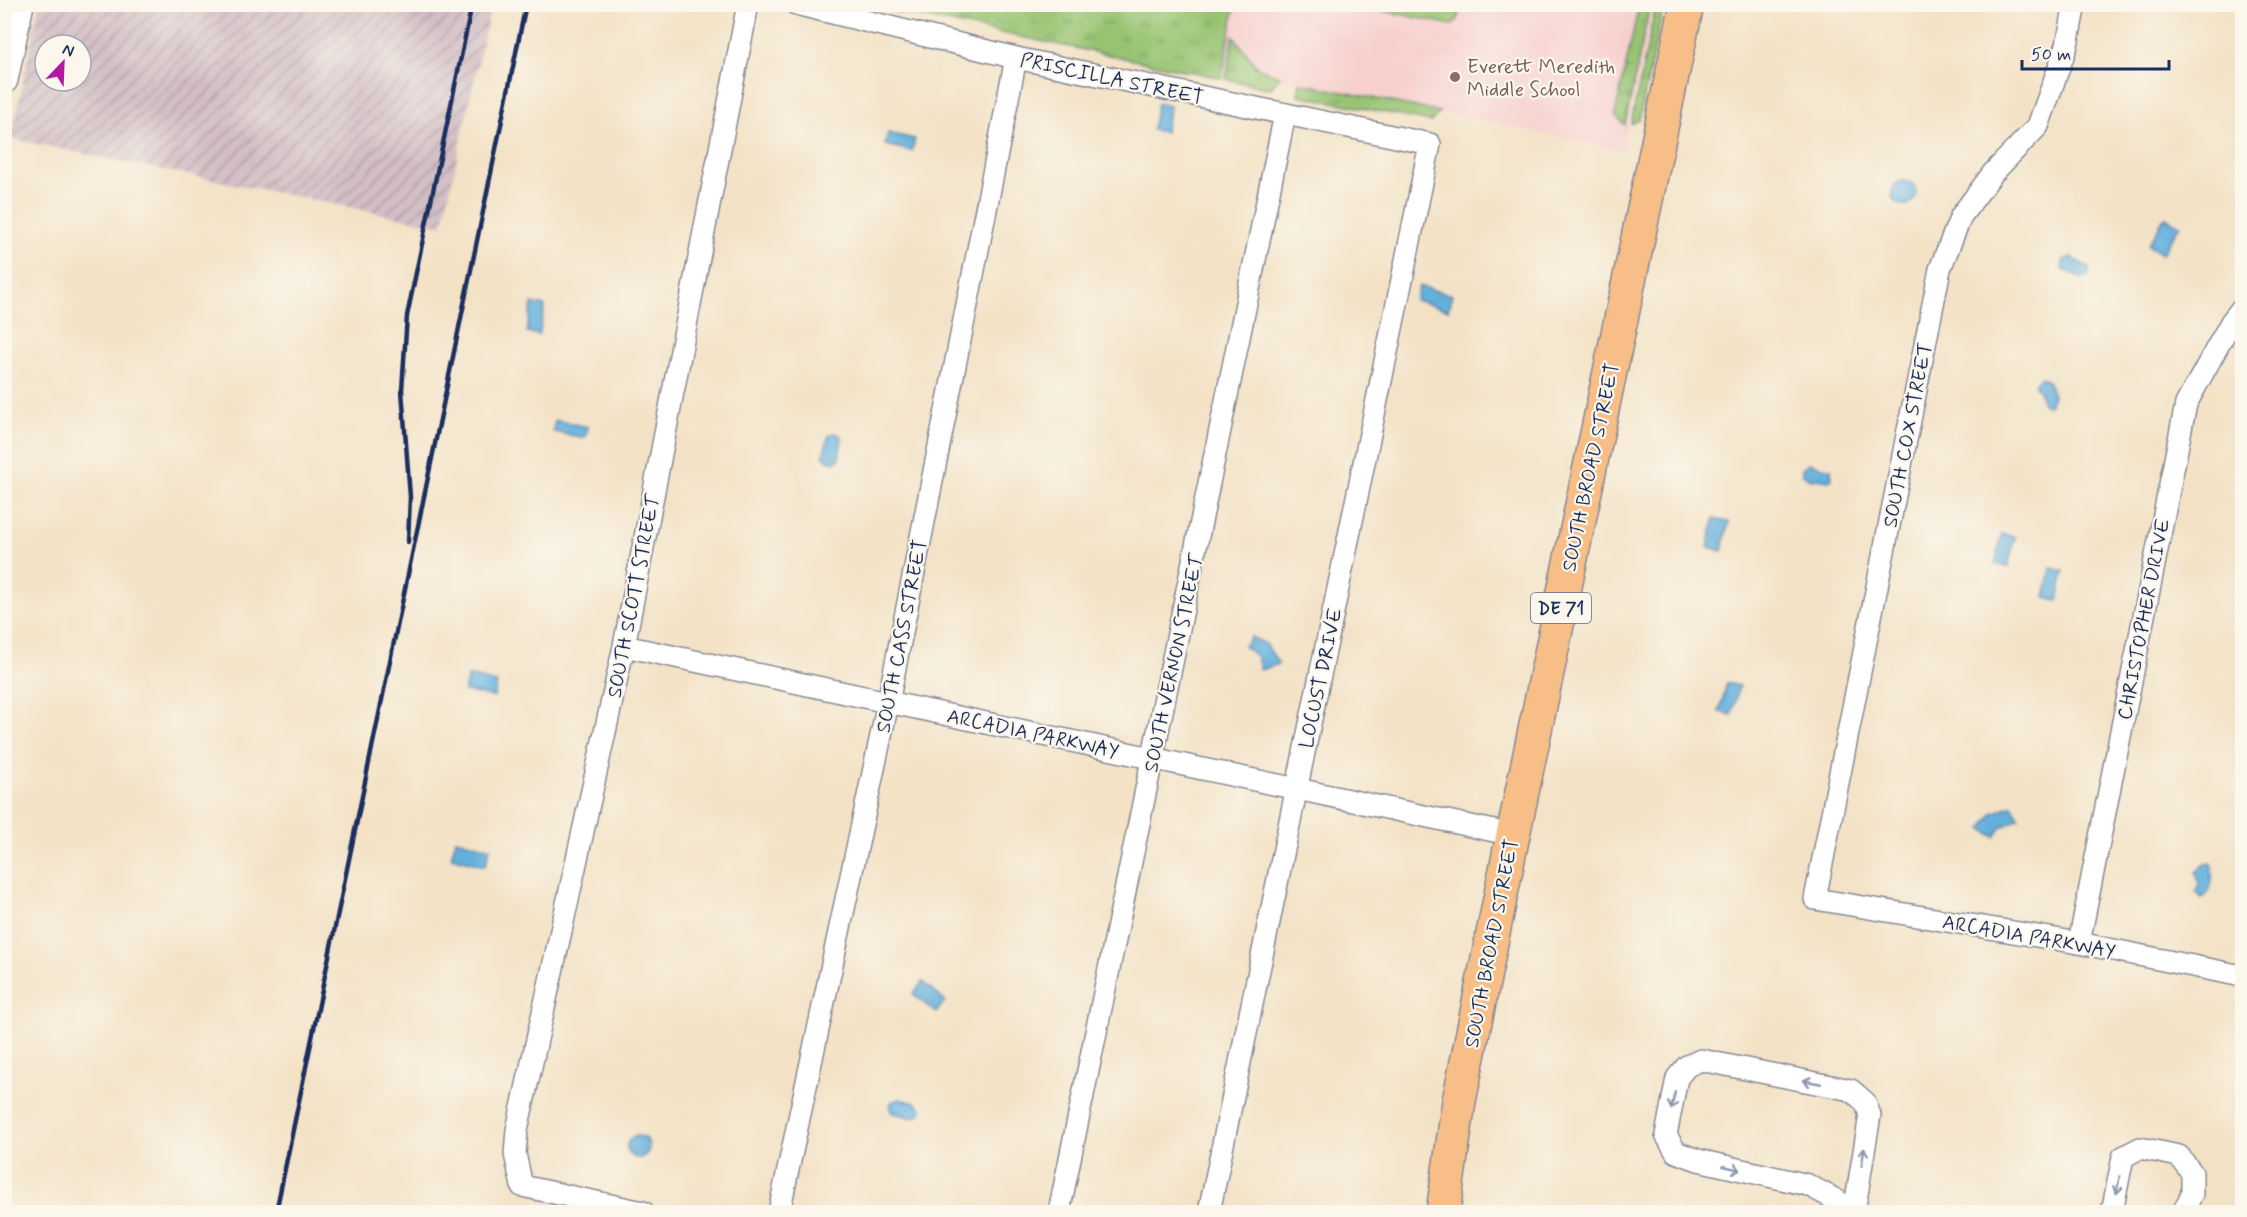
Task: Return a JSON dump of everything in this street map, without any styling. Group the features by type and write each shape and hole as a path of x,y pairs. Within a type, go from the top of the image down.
{"main road":[{"name":"SOUTH BROAD STREET","path":"1443,1212 1459,1101 1688,4"}],"street":[{"path":"4,81 20,4"},
{"name":"SOUTH SCOTT STREET","path":"643,1212 522,1186 515,1154 518,1130 624,646 748,4"},
{"name":"PRISCILLA STREET","path":"795,4 1016,58 1430,144"},
{"name":"SOUTH COX STREET","path":"1815,899 1940,269 1961,216 1993,173 2038,126 2067,45 2075,4"},
{"name":"SOUTH CASS STREET","path":"779,1212 888,703 1016,58"},
{"name":"SOUTH VERNON STREET","path":"1059,1212 1285,114"},
{"name":"LOCUST DRIVE","path":"1209,1212 1430,144"},
{"name":"CHRISTOPHER DRIVE","path":"2079,943 2186,404 2231,322 2242,308"},
{"name":"ARCADIA PARKWAY","path":"624,646 1513,835"},
{"name":"ARCADIA PARKWAY","path":"1815,899 2079,943 2242,975"},
{"path":"1701,1060 1851,1090 1865,1102 1870,1115 1852,1212 1838,1201 1808,1185 1698,1160 1676,1152 1666,1135 1677,1078 1687,1066 1701,1060"},
{"path":"2112,1212 2123,1157 2140,1148 2179,1156 2192,1173 2192,1194 2183,1212"}],"shaded area":[{"path":"39,5 491,5 442,226 11,139 33,34 33,93 93,93 93,33 33,33"},
{"name":"Everett Meredith Middle School","path":"923,5 1655,5 1622,150"}],"green space":[{"path":"895,4 1235,5 1222,78 893,11"},
{"path":"1461,4 1457,21 1452,25 1354,5"},
{"path":"1639,5 1650,5 1625,125 1615,115"},
{"path":"1656,5 1664,5 1639,120 1631,124"},
{"path":"1233,36 1258,68 1280,76 1270,89 1226,79"},
{"path":"1300,83 1440,112 1431,122 1298,95"}],"water":[{"path":"1157,103 1170,106 1165,132 1152,130"},
{"path":"888,133 915,139 912,151 885,145"},
{"path":"1904,181 1912,185 1916,193 1912,201 1904,205 1896,201 1892,193 1896,185"},
{"path":"2165,217 2180,225 2162,254 2148,245"},
{"path":"2071,257 2089,268 2089,276 2081,278 2062,269 2063,260"},
{"path":"1419,286 1452,295 1448,310 1415,300"},
{"path":"532,303 545,306 539,335 527,332"},
{"path":"2041,377 2049,382 2053,396 2049,405 2043,405 2039,390 2035,386 2035,382"},
{"path":"555,420 588,427 585,438 553,432"},
{"path":"839,434 842,438 839,460 834,462 823,455 829,435"},
{"path":"1809,463 1831,469 1832,479 1829,481 1808,478 1802,473 1802,468"},
{"path":"1714,519 1729,522 1722,551 1708,547"},
{"path":"2002,534 2015,537 2008,567 1995,564"},
{"path":"2051,568 2064,571 2058,601 2045,598"},
{"path":"1251,637 1266,644 1279,664 1260,670 1257,657 1244,646"},
{"path":"468,676 497,683 494,697 464,691"},
{"path":"1727,683 1739,686 1732,715 1719,712"},
{"path":"2012,805 2019,818 2001,828 1995,837 1982,829 1993,813"},
{"path":"456,839 490,848 485,866 451,857"},
{"path":"2210,863 2212,884 2209,892 2202,898 2196,892 2199,883 2196,872 2205,864"},
{"path":"923,982 945,1001 936,1013 913,994"},
{"path":"899,1099 916,1103 922,1109 921,1113 914,1118 893,1113 890,1110 891,1102"},
{"path":"638,1136 648,1143 649,1147 642,1157 638,1158 628,1151 627,1147 634,1137"}],"railway":[{"path":"408,542 410,497 402,390 407,316 472,4"},
{"path":"276,1212 526,4"}],"place":[{"name":"Everett Meredith Middle School","path":"1455,77"}]}
